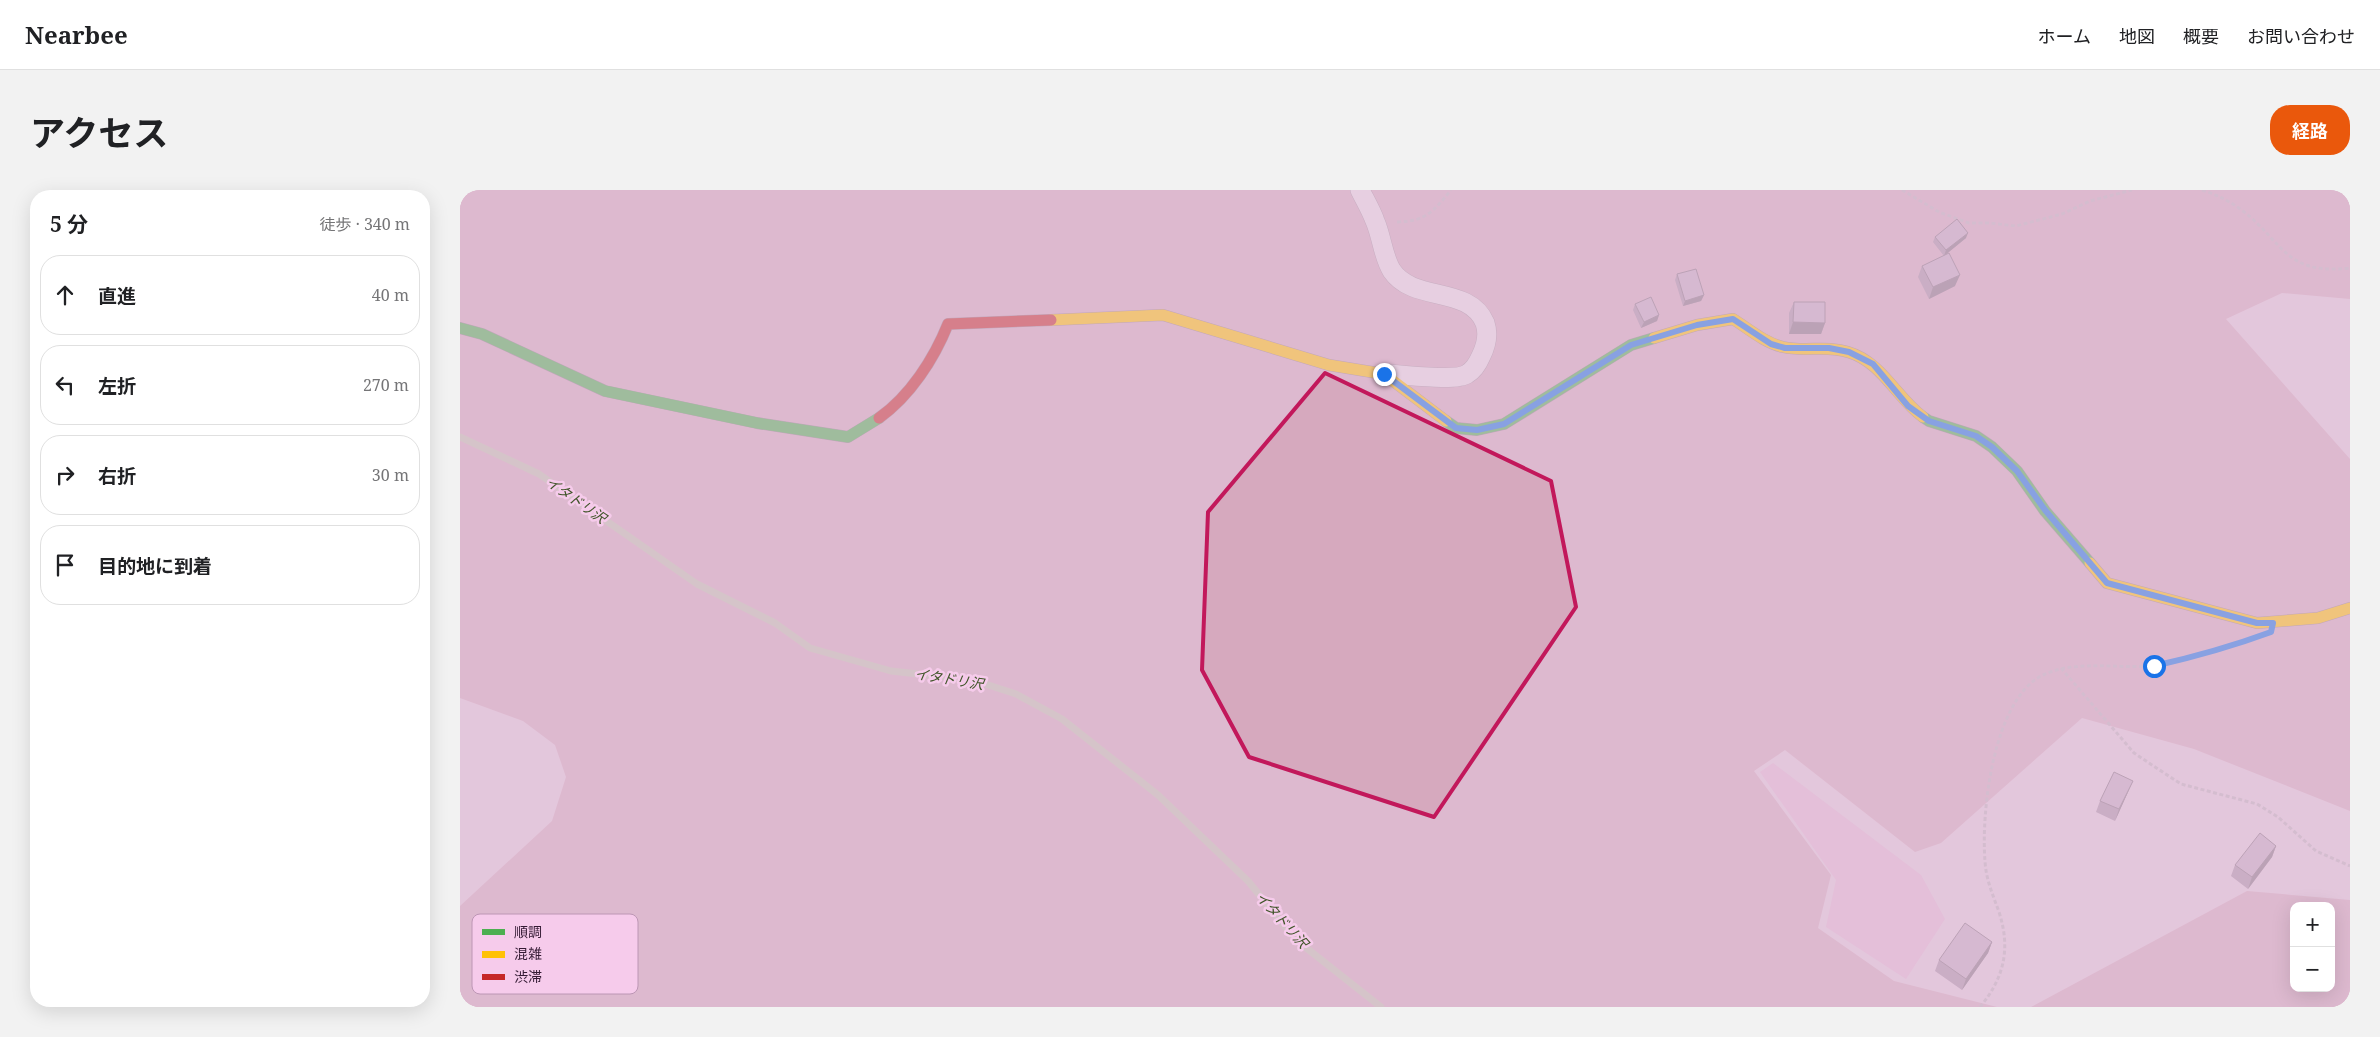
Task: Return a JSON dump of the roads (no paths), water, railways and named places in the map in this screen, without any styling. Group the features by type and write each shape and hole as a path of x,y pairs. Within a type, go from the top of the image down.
{"street":[{"path":"460,328 482,334 605,392 757,423 848,437 864,429 893,408 937,351 948,324 1163,315 1329,365 1384,374 1450,378 1466,375 1475,367 1487,340 1486,326 1480,312 1466,302 1407,285 1392,272 1376,222 1360,190"},
{"path":"1384,374 1456,428 1477,430 1504,424 1631,345 1697,325 1733,319 1771,344 1785,348 1829,348 1849,352 1873,364 1908,406 1929,421 1976,436 1992,447 2017,471 2045,510 2107,583 2257,623 2318,618 2350,608"}],"waterway":[{"name":"イタドリ沢","path":"460,437 539,474 697,584 775,623 810,648 891,671 973,680 1016,694 1062,719 1158,795 1248,881 1295,939 1381,1007"}]}
